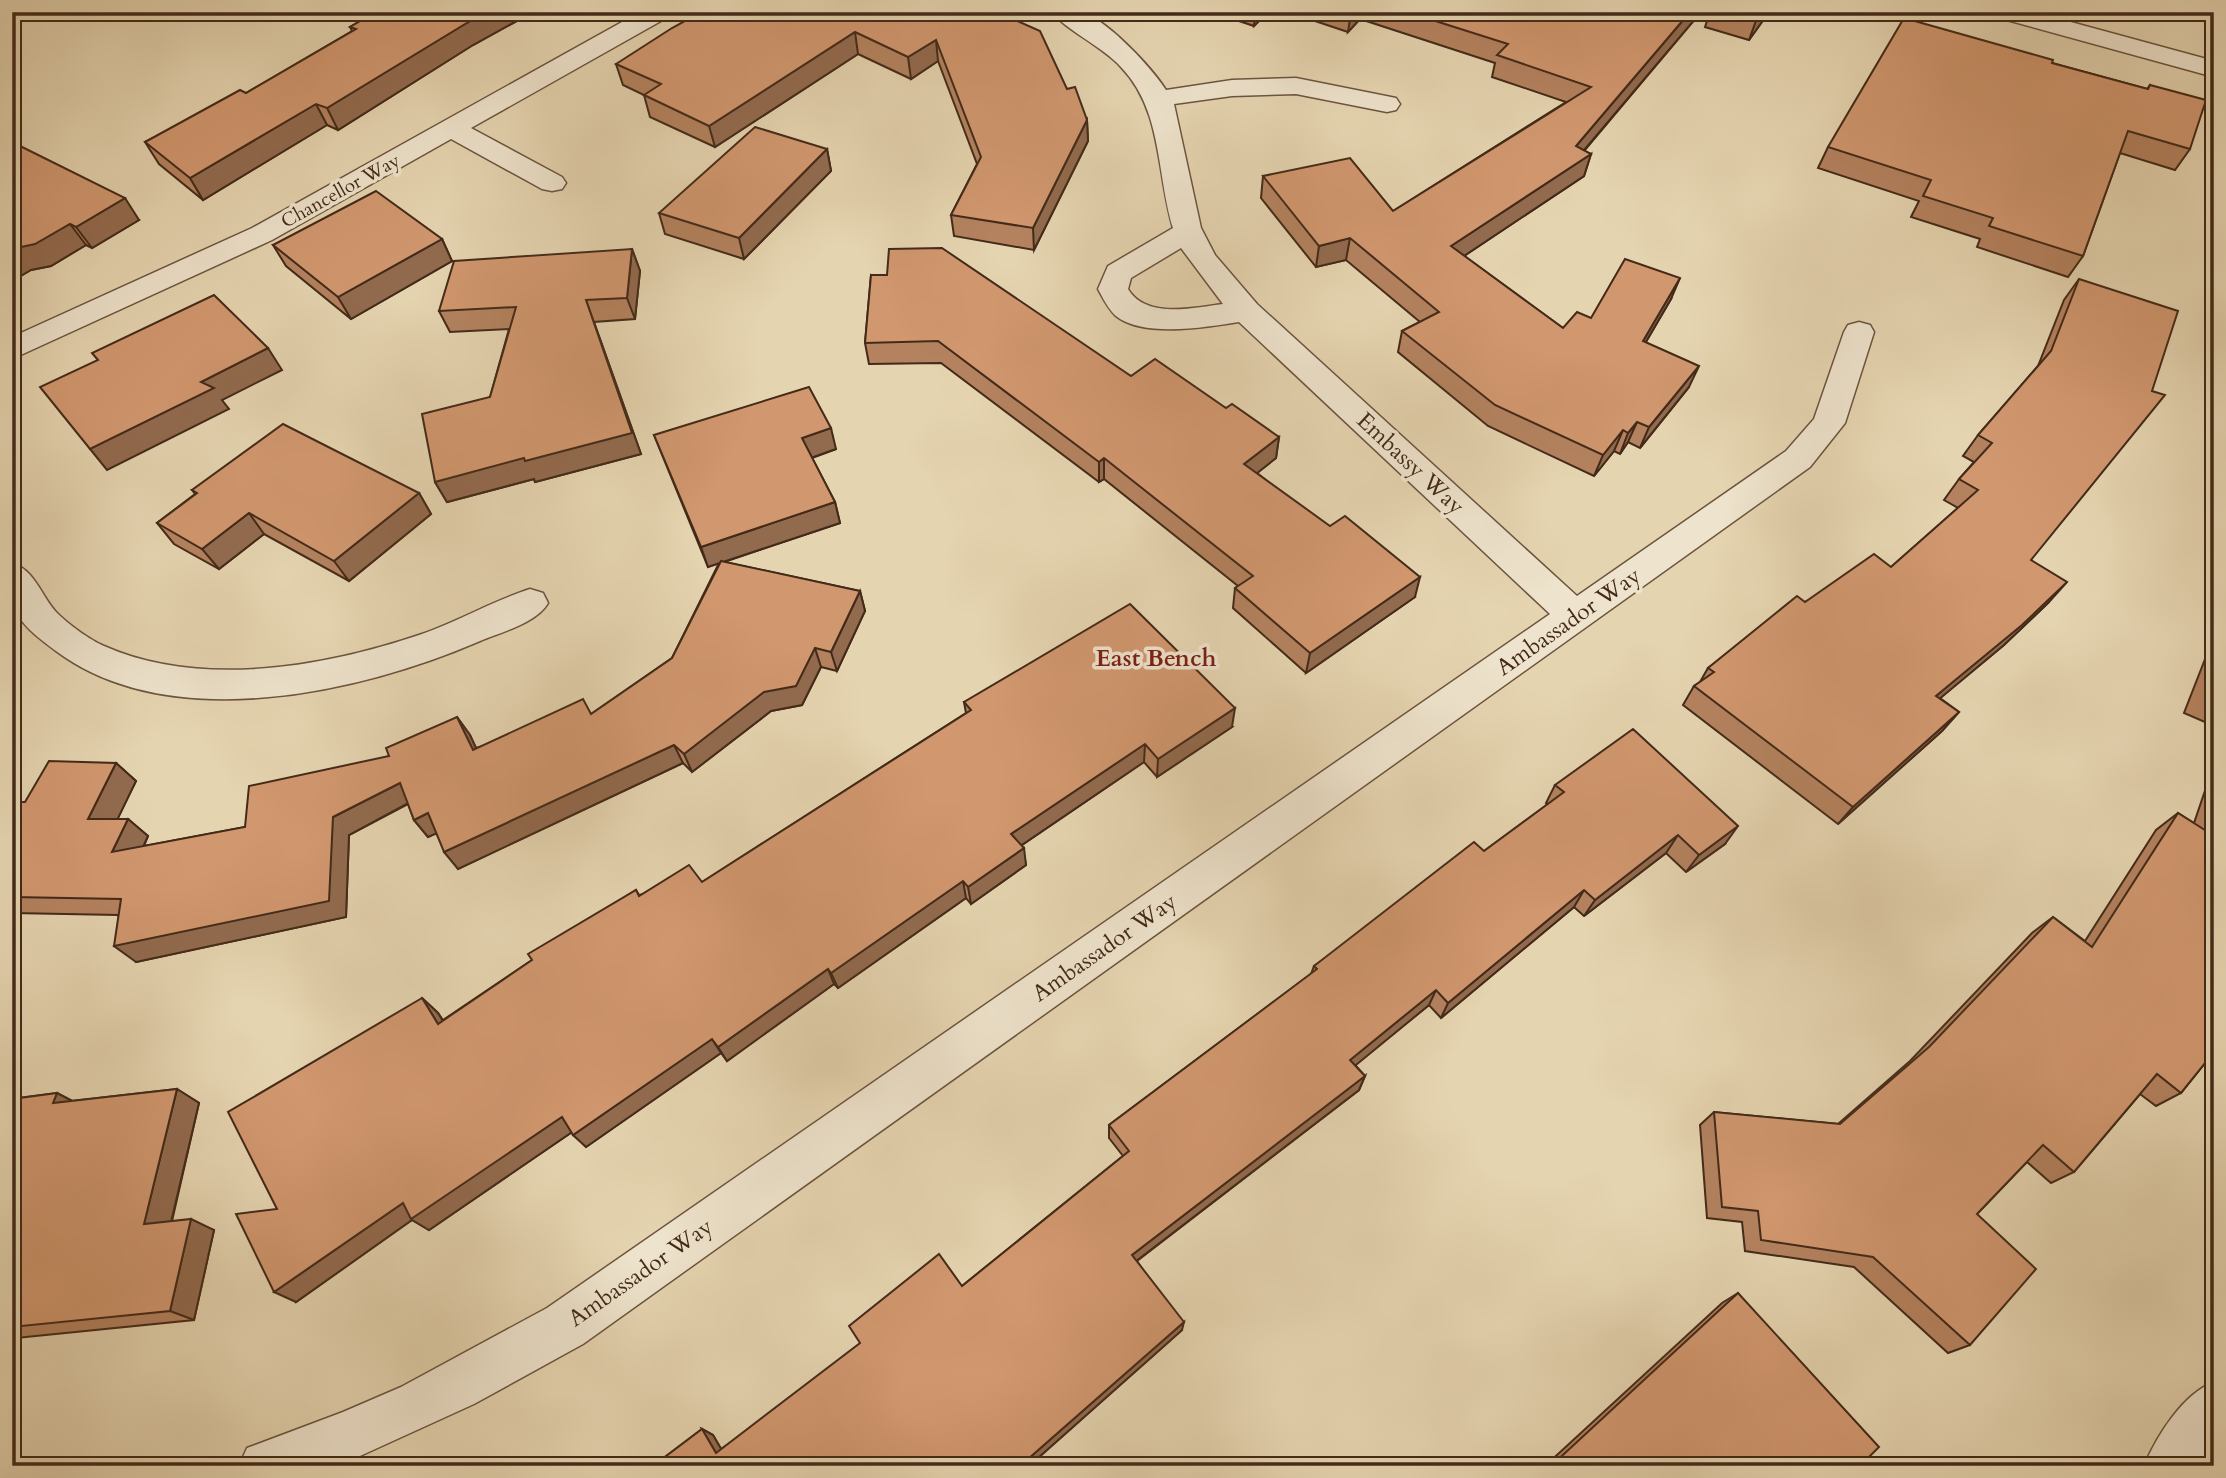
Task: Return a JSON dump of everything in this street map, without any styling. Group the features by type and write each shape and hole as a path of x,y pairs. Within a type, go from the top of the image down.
{"street":[{"name":"Chancellor Way","path":"12,349 250,240 659,12"},
{"name":"Embassy Way","path":"1064,12 1114,46 1143,77 1157,99 1167,123 1173,178 1188,231 1202,257 1246,311 1575,617"},
{"path":"2005,12 2214,69"},
{"path":"1157,99 1232,88 1296,86 1387,104"},
{"path":"450,128 552,183"},
{"path":"1188,231 1118,273 1113,289 1121,303 1129,311 1157,316 1208,316 1246,311"},
{"name":"Ambassador Way","path":"265,1466 336,1443 421,1406 565,1325 1798,459 1829,423 1859,332"},
{"path":"12,576 34,612 63,639 90,658 129,672 185,682 234,684 283,681 335,672 431,645 530,603"},
{"path":"2170,1466 2214,1407"}],"building":[{"path":"376,12 486,12 327,108 316,104 190,178 145,142 240,90 246,93 356,29 350,27"},
{"path":"701,12 997,12 1040,31 1067,89 1075,87 1087,120 1033,228 951,215 981,157 936,40 908,57 855,32 709,126 644,95 661,84 616,64"},
{"path":"1407,12 1690,12 1576,146 1591,154 1451,246 1563,328 1577,312 1591,318 1625,259 1680,278 1643,341 1699,366 1649,427 1637,422 1628,433 1623,430 1603,455 1495,405 1402,331 1439,312 1350,238 1319,246 1263,176 1350,158 1393,211 1591,87 1497,55 1508,44"},
{"path":"1736,12 1762,12 1757,18"},
{"path":"1904,18 2053,60 2052,63 2148,89 2150,85 2206,100 2190,149 2128,131 2083,256 1989,226 1993,218 1923,196 1931,180 1828,147"},
{"path":"755,127 827,149 739,238 659,213"},
{"path":"12,142 125,198 76,227 70,224 35,244 12,249"},
{"path":"376,191 442,239 338,297 273,245"},
{"path":"942,248 1131,376 1155,359 1226,408 1232,404 1279,437 1244,464 1330,526 1345,516 1420,577 1310,653 1235,588 1253,576 1104,458 1099,462 938,341 865,343 871,275 887,275 889,249"},
{"path":"632,249 627,298 586,300 632,433 435,482 422,414 490,397 516,307 439,311 454,261"},
{"path":"2079,279 2178,311 2152,391 2165,395 2031,560 2067,582 2022,625 1936,696 1959,712 1853,807 1694,686 1714,672 1708,668 1797,596 1805,602 1874,554 1891,567 1978,490 1959,479 1992,443 1978,435 2051,351"},
{"path":"214,295 268,348 201,382 214,388 90,449 40,387 98,360 92,353"},
{"path":"809,387 831,428 802,438 835,502 701,547 654,435"},
{"path":"283,424 419,493 334,561 249,513 202,549 157,523 197,493 192,490"},
{"path":"721,561 860,591 831,652 815,648 796,686 764,692 684,754 674,745 444,852 428,813 414,820 400,783 333,817 329,901 114,946 121,899 12,897 12,802 25,802 49,761 116,763 88,819 128,819 112,852 245,827 249,786 389,756 386,748 457,717 473,750 583,699 591,714 672,658"},
{"path":"1130,604 1235,708 1158,759 1145,744 1011,834 1024,848 968,887 963,881 831,973 828,969 718,1047 712,1039 573,1135 562,1117 411,1219 403,1203 274,1292 236,1214 277,1209 228,1112 422,998 438,1024 532,960 528,954 636,890 639,896 689,865 702,882 971,710 964,702"},
{"path":"2214,673 2214,697 2206,694"},
{"path":"1633,729 1738,826 1699,855 1678,835 1595,900 1584,890 1448,1003 1436,990 1350,1060 1365,1076 1132,1255 1184,1322 1020,1466 653,1466 702,1429 716,1453 860,1343 849,1326 939,1254 962,1286 1129,1151 1109,1125 1317,969 1314,966 1474,842 1484,851 1564,792 1555,785"},
{"path":"2178,813 2208,832 2214,813 2214,1052 2181,1093 2157,1074 2074,1172 2043,1145 1977,1214 2036,1269 1970,1345 1873,1257 1761,1240 1758,1211 1722,1207 1714,1112 1840,1124 1929,1047 2053,917 2092,947"},
{"path":"177,1089 144,1224 191,1219 170,1311 12,1327 12,1099 57,1093 53,1103"},
{"path":"1738,1293 1879,1447 1860,1466 1551,1466"}],"district":[{"name":"East Bench","path":"1156,658"}]}
